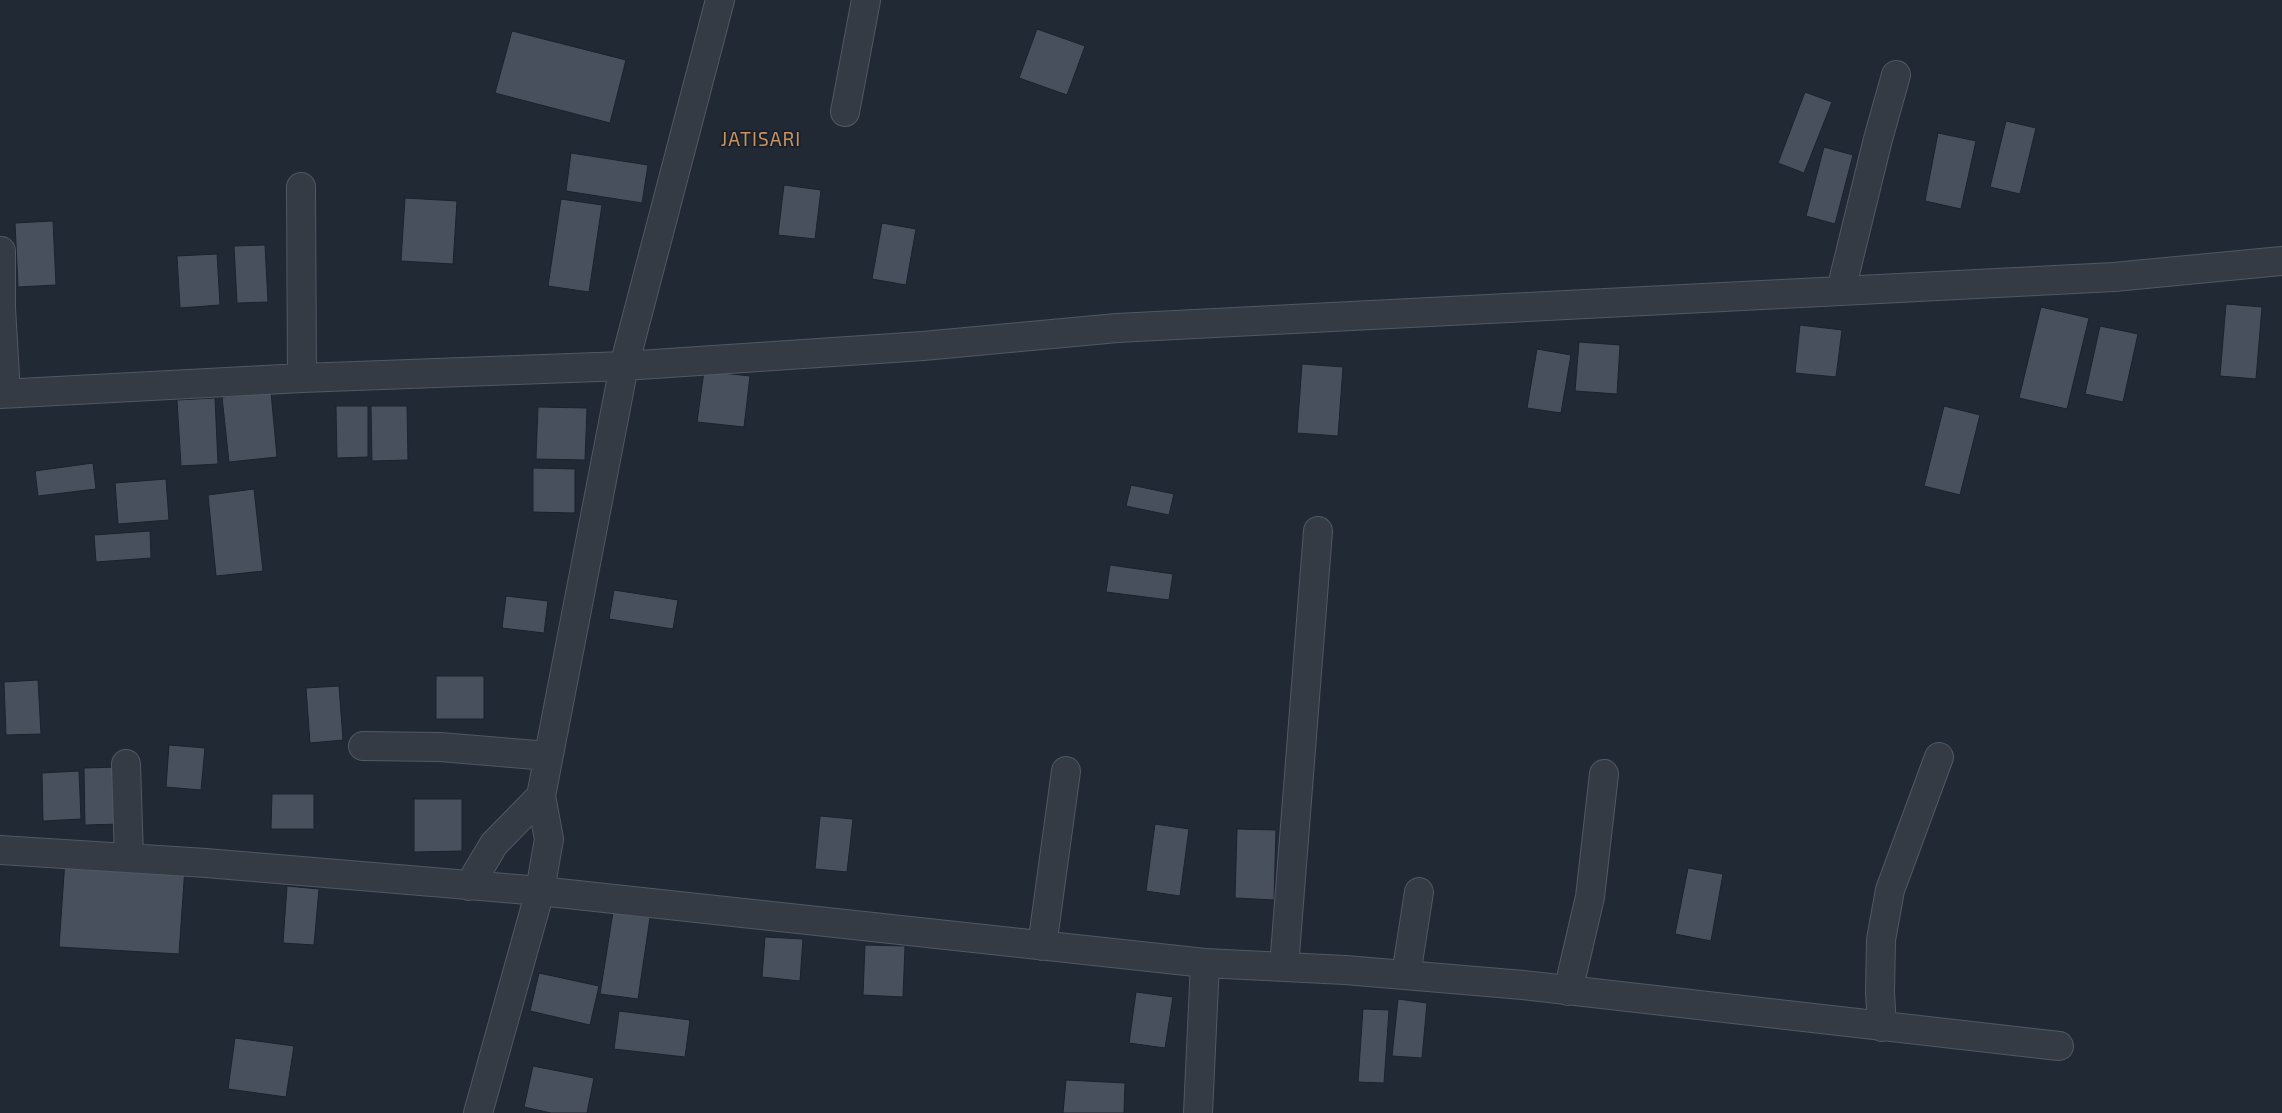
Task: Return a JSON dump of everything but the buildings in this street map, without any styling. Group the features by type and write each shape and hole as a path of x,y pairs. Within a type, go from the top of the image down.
{"street":[{"path":"478,1113 527,890 549,839 541,796 624,366 720,0"},
{"path":"845,112 866,0"},
{"path":"1842,290 1878,139 1896,74"},
{"path":"301,187 302,378"},
{"path":"1,251 3,393 302,378 624,366 923,346 1118,328 1189,326 2114,277 2282,261"},
{"path":"1284,967 1318,531"},
{"path":"363,746 440,747 548,756"},
{"path":"1882,1027 1880,992 1881,940 1890,890 1939,757"},
{"path":"126,764 128,858"},
{"path":"1042,946 1066,771"},
{"path":"1568,991 1590,897 1604,774"},
{"path":"476,886 494,844 541,796"},
{"path":"0,850 128,858 527,890 1205,964 1406,975 1568,991 2059,1046"},
{"path":"1406,975 1419,892"},
{"path":"1198,1113 1205,964"}],"district":[{"name":"JATISARI","path":"761,140"}]}
